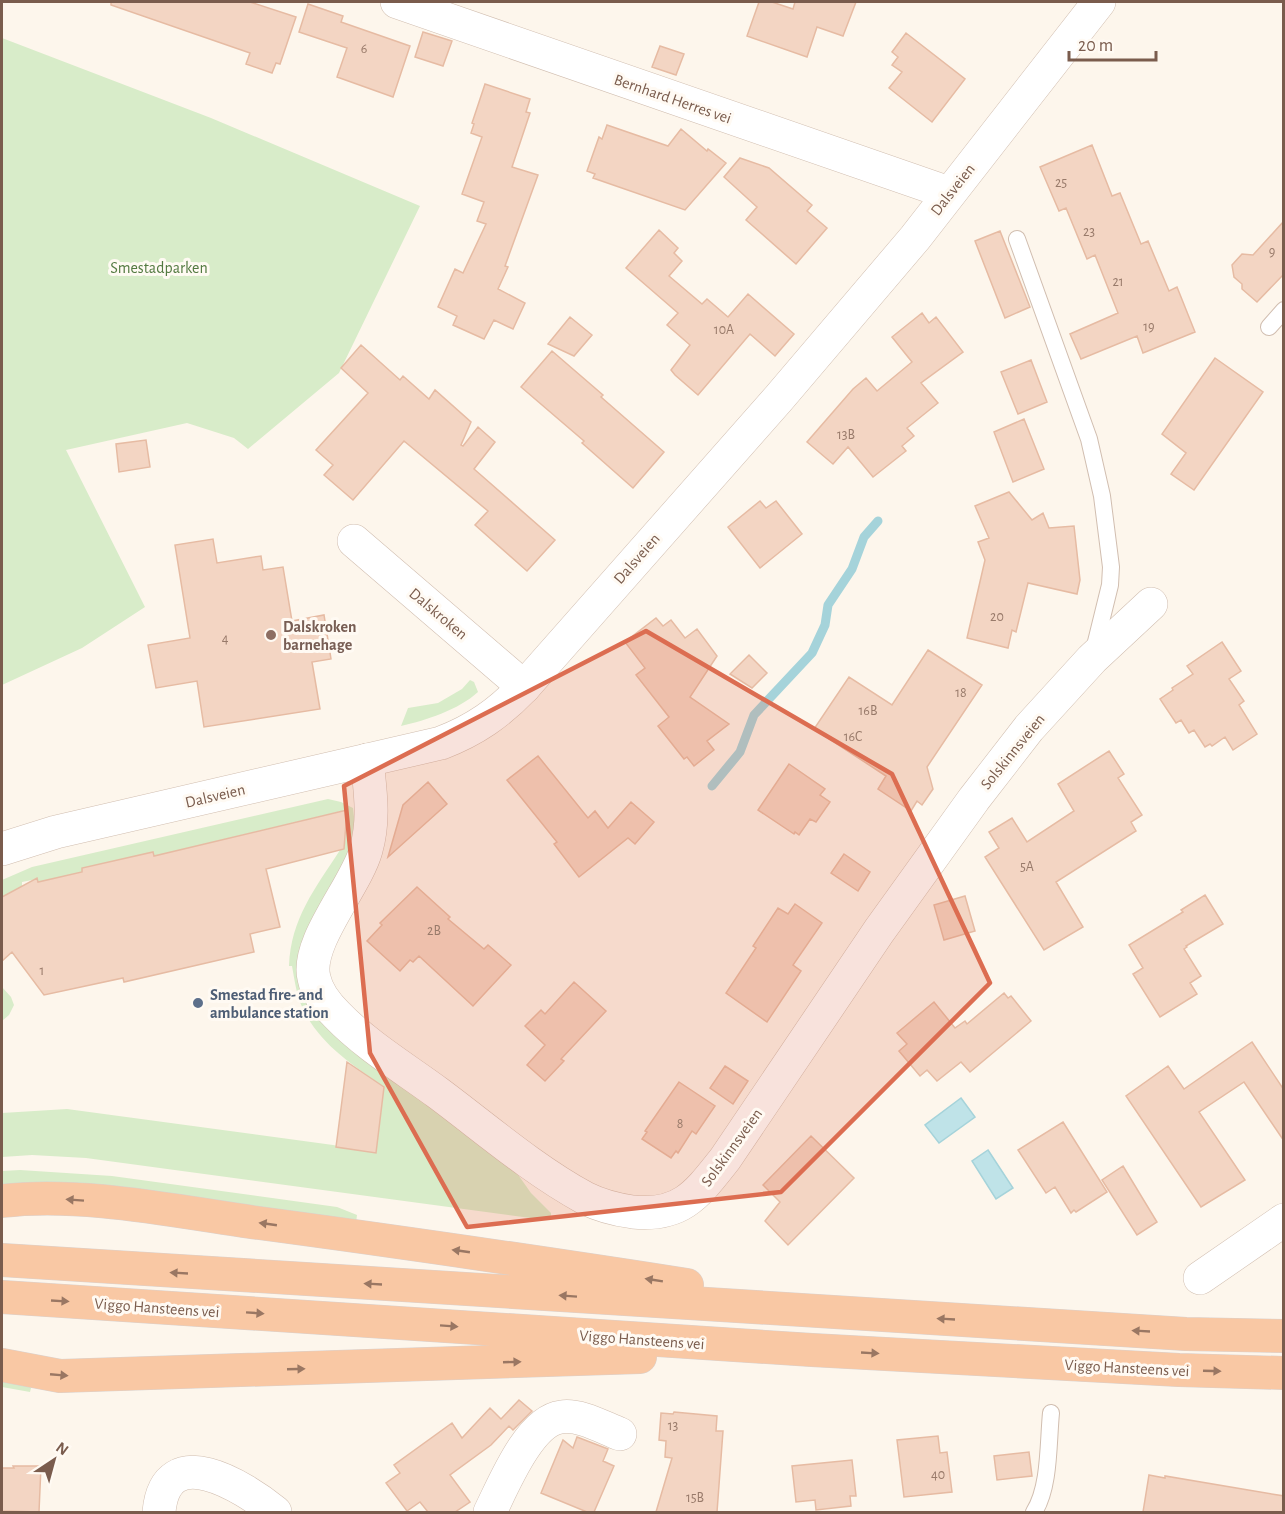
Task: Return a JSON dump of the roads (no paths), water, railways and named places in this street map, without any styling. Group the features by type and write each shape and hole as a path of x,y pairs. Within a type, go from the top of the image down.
{"highway":[{"path":"2,1201 48,1198 145,1207 469,1252 899,1317"},
{"path":"2,1260 899,1317 1186,1334 1284,1336"},
{"name":"Viggo Hansteens vei","path":"2,1298 812,1350 1179,1370 1284,1373"},
{"path":"2,1365 60,1376 812,1350"}],"street":[{"name":"Bernhard Herres vei","path":"397,2 949,193"},
{"name":"Dalsveien","path":"2,849 56,832 441,743 460,736 506,707 778,398 915,238 1099,2"},
{"name":"Dalskroken","path":"354,541 524,687"},
{"name":"Solskinnsveien","path":"367,760 372,826 366,850 350,886 325,929 313,962 316,989 325,1002 357,1033 566,1186 588,1199 607,1206 633,1212 655,1212 686,1202 725,1159 879,931 1029,728 1092,659 1151,604"},
{"path":"1200,1278 1284,1221"},
{"path":"490,1512 515,1464 532,1437 544,1424 563,1416 576,1418 620,1434"},
{"path":"159,1512 163,1496 173,1479 183,1474 196,1472 227,1480 275,1512"}],"lane":[{"path":"1017,239 1089,439 1102,496 1111,567 1110,585 1092,659"},
{"path":"1269,327 1284,310"},
{"path":"1034,1512 1044,1488 1052,1413"}],"water":[{"path":"961,1098 975,1117 939,1143 925,1125"},
{"path":"988,1150 1013,1188 996,1199 972,1161"}],"waterway":[{"path":"712,786 740,752 754,715 812,653 825,625 828,605 852,569 864,537 878,521"}],"place":[{"name":"Dalskroken barnehage","path":"271,635"},
{"name":"Smestad fire- and ambulance station","path":"198,1003"}],"park label":[{"name":"Smestadparken","path":"159,267"}]}
